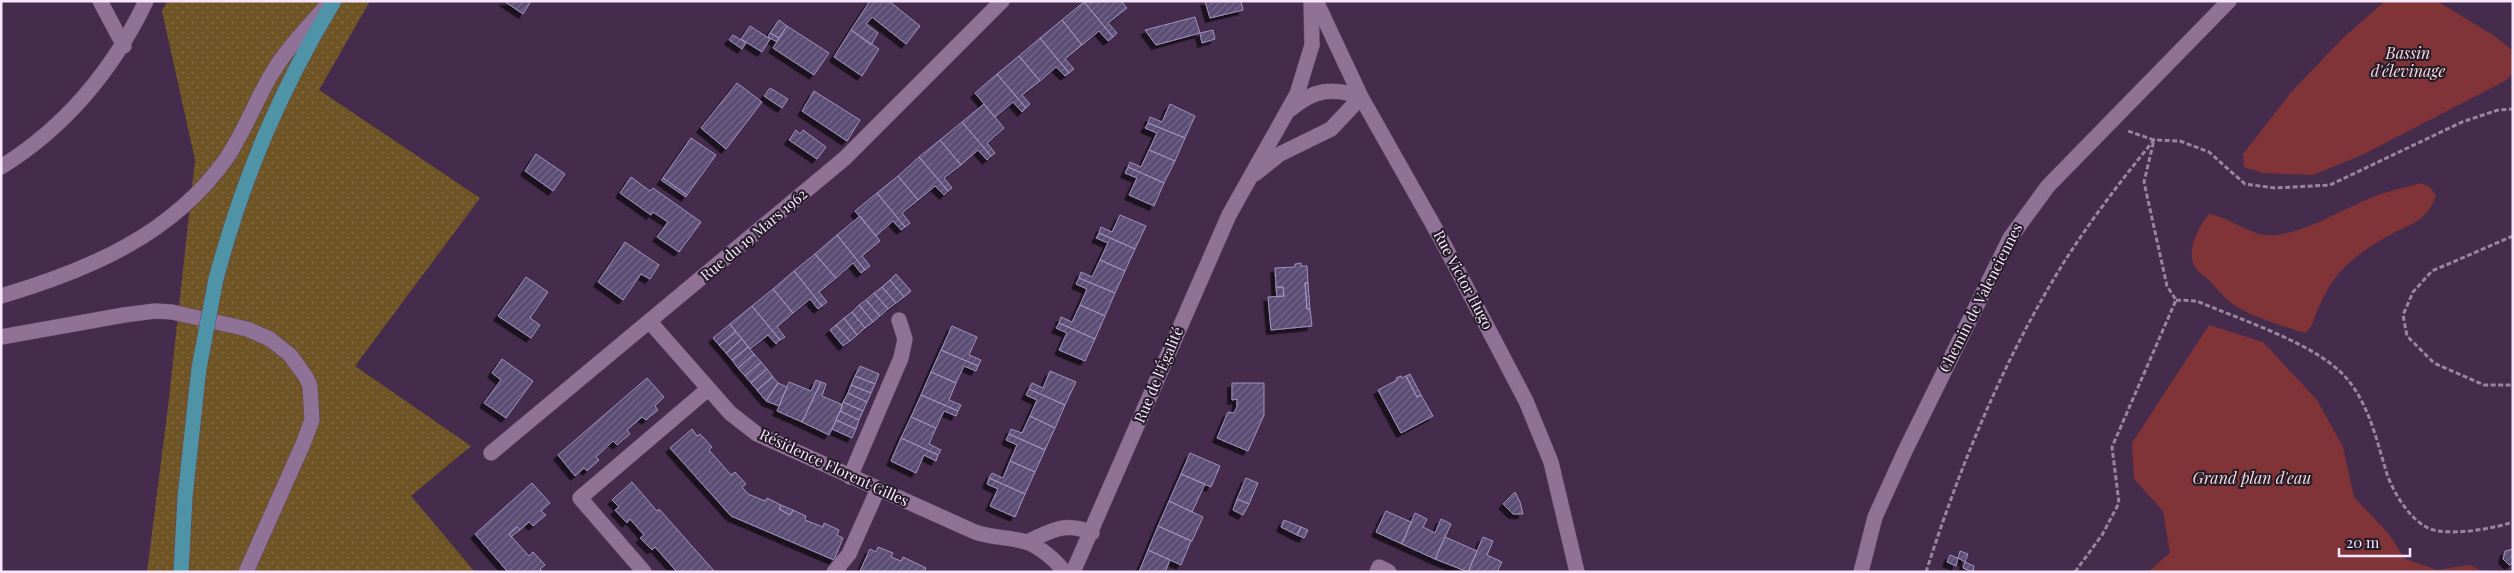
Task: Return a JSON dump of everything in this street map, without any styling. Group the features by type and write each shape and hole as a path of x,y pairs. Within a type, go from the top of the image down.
{"main road":[{"path":"181,572 185,497 199,368 216,279 229,232 256,151 294,71 334,1"}],"street":[{"path":"100,1 124,46"},
{"path":"1,167 37,143 68,116 96,84 124,46 146,1"},
{"path":"1,296 42,284 101,260 156,230 178,212 202,188 227,157 279,62 330,1"},
{"name":"Rue du 19 Mars 1962","path":"491,453 859,146 1002,1"},
{"name":"Rue de l'Égalité","path":"1073,572 1092,533 1229,215 1289,110 1302,79 1312,45 1311,1"},
{"name":"Rue Victor Hugo","path":"1316,1 1360,97 1440,236 1526,401 1551,462 1577,572"},
{"name":"Chemin de Valenciennes","path":"1861,572 1871,530 1886,492 2010,238 2036,200 2229,1"},
{"name":"Rue de l'Égalité","path":"1248,180 1280,154 1331,129 1360,97 1339,90 1322,90 1306,97 1289,110"},
{"path":"1,337 155,311 187,314 247,329 270,339 285,350 297,364 310,386 312,420 246,572"},
{"path":"850,477 901,358 904,339 899,320"},
{"name":"Résidence Florent Gilles","path":"650,322 708,389 742,424 757,434 975,532 998,539 1027,542 1063,527 1073,526 1092,533"},
{"path":"644,572 580,498 708,389"},
{"path":"834,572 849,554 878,489"},
{"name":"Résidence Florent Gilles","path":"1027,542 1052,560 1064,572"},
{"path":"1377,572 1379,567 1389,572"}],"path":[{"path":"2108,124 2154,140 2180,141 2209,152 2245,184 2274,188 2330,184 2462,122 2498,110 2513,109"},
{"path":"2154,140 2144,182 2167,286 2176,300"},
{"path":"1926,572 1951,495 1982,420 2021,338 2066,259 2113,191 2154,140"},
{"path":"2513,236 2432,271 2413,292 2403,315 2407,336 2434,363 2484,384 2513,385"},
{"path":"2176,300 2197,301 2315,352 2347,379 2378,439 2388,475 2402,502 2419,523 2437,531 2490,529 2513,522"},
{"path":"2075,572 2102,535 2119,503 2112,448 2176,300"}],"shaded area":[{"path":"167,1 370,1 319,90 480,198 355,366 471,446 411,496 475,572 147,572 168,407 195,160 162,11"}],"water":[{"name":"Bassin d'élevinage","path":"2385,1 2437,1 2496,37 2513,51 2513,73 2505,81 2364,154 2313,175 2263,173 2244,167 2243,154 2292,91 2344,37"},
{"path":"2421,183 2430,187 2436,196 2427,212 2416,222 2388,236 2347,265 2330,286 2311,327 2305,333 2266,320 2237,307 2198,271 2193,264 2192,249 2194,241 2209,214 2224,218 2259,234 2280,234 2311,225 2374,197"},
{"name":"Grand plan d'eau","path":"2209,325 2263,342 2317,400 2343,447 2354,497 2388,533 2405,559 2437,570 2469,565 2485,572 2148,572 2170,553 2163,511 2134,479 2132,443"}],"building":[{"path":"504,1 531,1 523,14"},
{"path":"870,1 889,1 920,26 906,44 872,17 866,24 878,33 871,45 851,30"},
{"path":"1121,1 1127,8 1108,23 1117,33 1113,37 1084,2"},
{"path":"1205,1 1241,1 1243,10 1210,18"},
{"path":"1084,2 1113,37 1108,41 1099,31 1082,45 1062,20"},
{"path":"1195,17 1200,33 1156,45 1145,30"},
{"path":"779,20 787,26 779,38 770,33"},
{"path":"1062,20 1082,45 1065,59 1074,69 1069,73 1040,38"},
{"path":"750,26 770,39 762,52 741,39"},
{"path":"787,26 829,53 814,75 773,48"},
{"path":"851,30 879,49 862,76 834,57"},
{"path":"1213,30 1215,39 1202,43 1200,33"},
{"path":"770,33 779,38 777,42 768,37"},
{"path":"733,35 746,43 742,49 729,40"},
{"path":"1040,38 1069,73 1065,76 1056,67 1040,81 1019,56"},
{"path":"1019,56 1040,81 1022,95 1030,104 1026,108 997,74"},
{"path":"997,74 1026,108 1022,112 1013,102 995,117 975,93"},
{"path":"737,83 762,102 726,149 701,128"},
{"path":"770,88 788,99 782,108 764,96"},
{"path":"814,91 860,120 847,141 802,111"},
{"path":"984,104 1004,128 987,143 995,153 991,156 962,122"},
{"path":"1170,104 1195,116 1185,138 1148,123 1150,117 1162,122"},
{"path":"962,122 991,156 987,160 978,150 961,165 940,140"},
{"path":"1148,123 1185,138 1175,161 1149,150 1157,133 1145,128"},
{"path":"796,130 800,134 803,130 826,147 817,159 789,140"},
{"path":"691,138 716,155 687,195 663,178"},
{"path":"940,140 961,165 944,178 952,188 948,191 919,157"},
{"path":"1149,150 1175,161 1164,183 1128,167 1130,162 1141,167"},
{"path":"536,154 565,174 553,191 525,171"},
{"path":"919,157 948,191 944,195 935,186 918,200 898,176"},
{"path":"1128,167 1164,183 1154,206 1129,195 1137,178 1125,173"},
{"path":"898,176 918,200 902,213 910,223 905,227 877,193"},
{"path":"631,177 650,191 653,188 701,222 679,252 657,237 668,222 653,212 651,215 620,193"},
{"path":"663,178 687,195 686,197 661,180"},
{"path":"877,193 905,227 901,230 893,221 876,236 855,211"},
{"path":"1120,215 1146,226 1135,249 1099,233 1101,227 1112,232"},
{"path":"860,216 880,241 862,256 870,266 865,270 837,235"},
{"path":"1099,233 1135,249 1125,271 1100,260 1108,243 1096,238"},
{"path":"837,235 865,270 861,273 853,263 836,278 815,254"},
{"path":"625,242 659,265 650,279 641,274 623,300 598,282"},
{"path":"815,254 836,278 819,292 827,302 822,306 794,271"},
{"path":"1100,260 1125,271 1115,293 1079,278 1081,272 1092,277"},
{"path":"1301,263 1301,266 1307,266 1308,283 1305,283 1307,309 1310,309 1312,326 1271,330 1268,297 1284,296 1283,287 1276,287 1275,268 1295,267 1295,264"},
{"path":"794,271 822,306 818,309 810,299 793,313 773,289"},
{"path":"896,274 911,291 904,297 890,280"},
{"path":"526,277 548,292 530,318 540,325 531,338 498,316"},
{"path":"1079,278 1115,293 1105,316 1080,305 1087,289 1076,284"},
{"path":"890,280 904,297 896,303 882,287"},
{"path":"1305,283 1308,283 1310,309 1307,309"},
{"path":"882,287 896,303 888,309 874,293"},
{"path":"1276,287 1283,287 1284,296 1277,297"},
{"path":"773,289 793,313 777,327 785,337 780,340 752,306"},
{"path":"874,293 888,309 880,316 866,300"},
{"path":"866,300 880,316 873,322 859,305"},
{"path":"859,305 873,322 865,328 852,312"},
{"path":"1080,305 1105,316 1095,339 1059,323 1061,317 1072,322"},
{"path":"752,306 780,340 776,344 768,335 750,349 730,324"},
{"path":"852,312 865,328 857,335 844,318"},
{"path":"844,318 857,335 850,341 836,325"},
{"path":"1059,323 1095,339 1085,361 1059,350 1067,333 1056,328"},
{"path":"730,324 736,332 719,345 713,338"},
{"path":"836,325 850,341 843,346 830,330"},
{"path":"952,326 977,337 969,355 981,360 978,366 941,350"},
{"path":"736,332 742,339 726,353 719,345"},
{"path":"742,339 748,347 732,360 726,353"},
{"path":"748,347 754,354 738,368 732,360"},
{"path":"941,350 978,366 976,371 964,366 956,383 931,372"},
{"path":"754,354 761,362 745,376 738,368"},
{"path":"502,359 533,381 506,418 484,403 501,380 492,373"},
{"path":"761,362 767,369 751,383 745,376"},
{"path":"860,366 879,374 875,384 855,376"},
{"path":"767,369 773,377 757,390 751,383"},
{"path":"1050,371 1076,382 1065,405 1029,389 1032,383 1043,388"},
{"path":"931,372 956,383 949,400 961,405 958,411 921,395"},
{"path":"1410,374 1421,395 1417,397 1406,376"},
{"path":"855,376 875,384 871,393 851,385"},
{"path":"1401,376 1402,378 1406,376 1417,397 1421,395 1433,416 1401,433 1378,390"},
{"path":"773,377 778,383 766,401 757,390"},
{"path":"647,378 664,397 655,406 658,410 646,420 642,417 627,430 630,434 617,445 613,441 596,457 599,460 587,471 584,468 575,476 558,455"},
{"path":"816,380 821,382 802,422 777,411 789,382 811,391"},
{"path":"821,382 826,384 822,396 843,405 829,435 802,422"},
{"path":"778,383 787,387 779,406 766,401"},
{"path":"1232,383 1264,383 1264,415 1248,451 1217,438 1228,412 1234,413 1237,407 1237,399 1232,400"},
{"path":"851,385 871,393 867,402 848,393"},
{"path":"1029,389 1065,405 1055,428 1030,416 1037,400 1026,395"},
{"path":"848,393 867,402 863,411 843,402"},
{"path":"921,395 958,411 956,416 944,411 936,428 911,417"},
{"path":"843,402 863,411 859,420 840,411"},
{"path":"840,411 859,420 856,429 836,420"},
{"path":"1030,416 1055,428 1045,450 1009,434 1011,429 1022,433"},
{"path":"911,417 936,428 929,444 941,450 938,455 901,438"},
{"path":"836,420 856,429 852,438 832,429"},
{"path":"692,429 697,436 700,434 712,447 709,450 731,475 735,472 746,484 742,487 748,494 765,501 767,498 781,505 779,509 790,515 793,510 806,516 805,520 823,527 824,523 839,530 837,535 843,538 834,560 731,516 670,448"},
{"path":"1009,434 1045,450 1035,472 1010,461 1017,445 1006,440"},
{"path":"901,438 938,455 936,461 924,455 916,473 891,461"},
{"path":"1190,453 1220,466 1211,487 1181,474"},
{"path":"1010,461 1035,472 1025,494 989,478 992,473 1003,478"},
{"path":"1181,474 1205,484 1192,512 1169,501"},
{"path":"989,478 1025,494 1015,517 990,506 998,489 987,484"},
{"path":"1246,478 1258,483 1249,504 1237,499"},
{"path":"632,482 657,511 659,509 715,572 677,572 655,547 652,550 640,538 644,535 630,519 627,523 615,510 619,507 612,500"},
{"path":"532,483 550,503 541,511 546,515 533,526 529,522 520,530 517,527 509,534 529,556 533,552 545,565 540,569 543,572 508,572 475,534"},
{"path":"1515,492 1523,514 1513,514 1503,504"},
{"path":"1237,499 1249,504 1243,515 1233,510"},
{"path":"1169,501 1203,517 1192,541 1158,526"},
{"path":"781,505 793,510 790,515 779,509"},
{"path":"1386,511 1411,522 1402,544 1376,532"},
{"path":"1415,513 1427,519 1423,527 1435,533 1441,519 1451,524 1435,559 1402,544"},
{"path":"1284,520 1301,527 1297,535 1281,527"},
{"path":"1158,526 1191,541 1181,565 1148,550"},
{"path":"517,527 520,530 511,537 509,534"},
{"path":"1301,527 1308,530 1304,538 1297,535"},
{"path":"1445,537 1477,551 1468,572 1435,559"},
{"path":"1483,537 1493,541 1487,555 1502,562 1497,572 1468,572"},
{"path":"878,547 893,553 891,557 901,561 903,557 926,568 924,572 860,571 870,549 876,552"},
{"path":"2513,549 2513,563 2509,565 2503,559 2505,551"},
{"path":"1148,550 1170,560 1165,572 1139,572"},
{"path":"1960,551 1968,554 1965,562 1958,558"},
{"path":"1950,555 1958,558 1956,566 1947,562"},
{"path":"1965,562 1974,566 1973,572 1963,568"}]}
